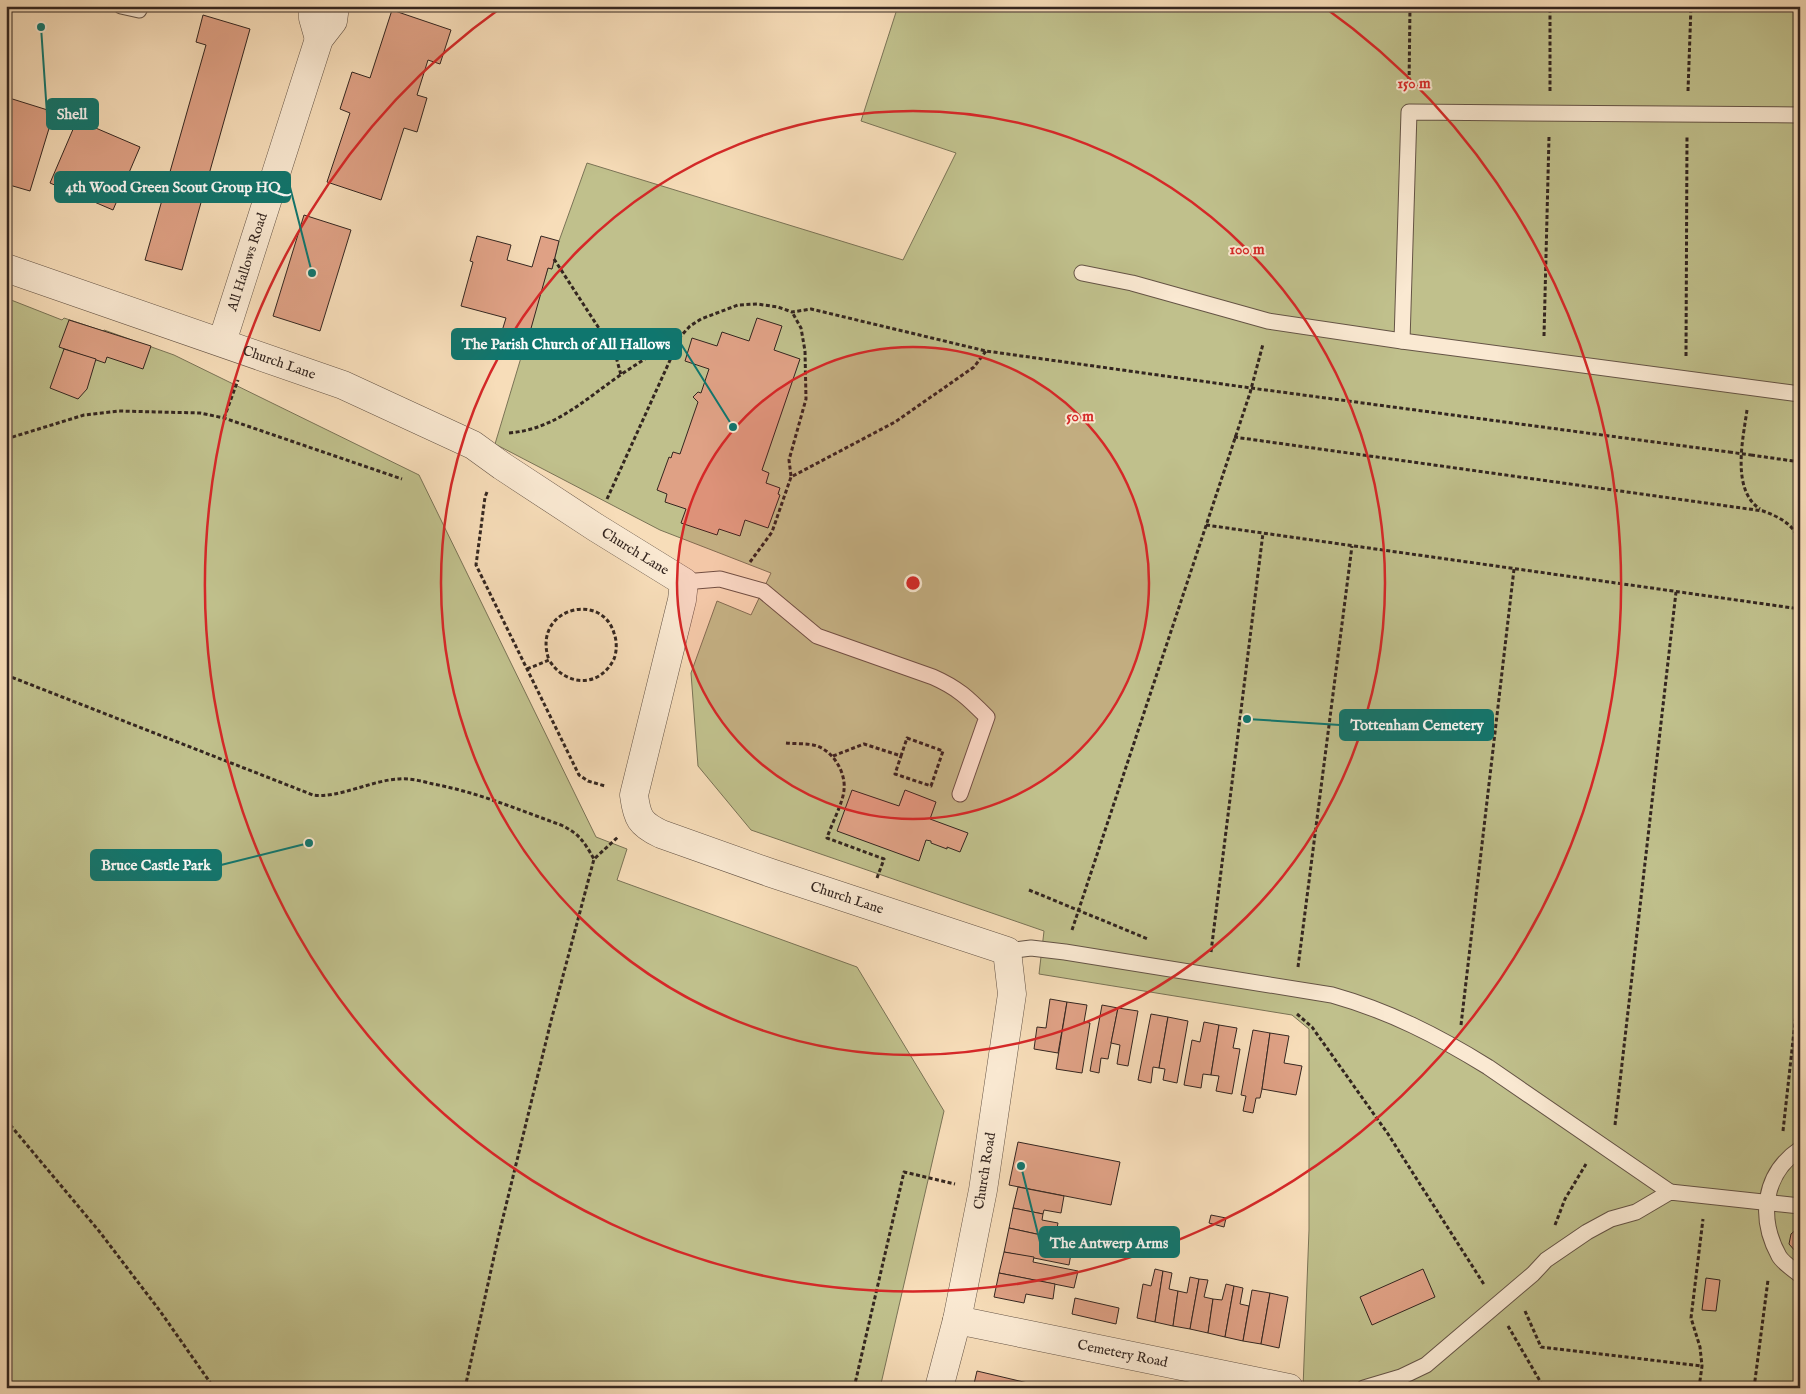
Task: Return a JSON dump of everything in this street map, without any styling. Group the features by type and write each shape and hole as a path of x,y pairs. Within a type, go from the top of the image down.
{"street":[{"path":"313,6 313,18 319,40"},
{"name":"All Hallows Road","path":"222,342 319,40 332,21 335,6"},
{"name":"Church Lane","path":"6,268 343,385 473,445 595,527 684,582 682,600 636,807 648,828 780,876 1007,951"},
{"name":"Church Road","path":"939,1388 956,1320 983,1190 1012,994 1007,951"},
{"name":"Cemetery Road","path":"956,1320 1289,1388"}],"lane":[{"path":"121,6 138,10 141,6"},
{"path":"1402,341 1409,112 1800,116"},
{"path":"1082,273 1132,282 1268,321 1402,341 1800,394"},
{"path":"684,582 720,579 763,591 817,636 933,677 951,685 966,695 987,717 960,794"},
{"path":"1007,951 1031,948 1064,952 1332,995 1366,1004 1397,1017 1458,1048 1670,1192 1800,1206"},
{"path":"1795,1152 1774,1174 1766,1202 1769,1230 1780,1258 1800,1275"},
{"path":"1364,1388 1402,1377 1426,1364 1497,1306 1546,1260 1587,1232 1611,1219 1636,1212 1670,1192"}],"path":[{"path":"1409,112 1410,6"},
{"path":"1544,360 1550,113 1550,6"},
{"path":"1686,379 1687,114 1690,6"},
{"path":"554,259 614,353 620,375"},
{"path":"507,434 532,429 550,423 567,414 620,375 681,336 690,326 701,319 738,305 757,304 778,307 792,312 811,309 986,351 1800,462"},
{"path":"740,584 749,563 772,532 792,477 790,460 806,399 805,351 801,328 792,312"},
{"path":"1064,952 1251,388 1268,321"},
{"path":"595,527 681,336"},
{"path":"224,418 248,351"},
{"path":"792,477 895,422 974,367 986,351"},
{"path":"1750,387 1740,459 1744,485 1751,504 1779,517 1790,526 1800,542"},
{"path":"6,439 84,415 119,410 200,412 224,418 402,479"},
{"path":"1234,437 1763,511"},
{"path":"465,1388 499,1234 546,1040 594,859 636,807 579,775 476,565 485,497 488,490"},
{"path":"1206,525 1800,609"},
{"path":"1208,974 1263,533"},
{"path":"1295,989 1352,546"},
{"path":"1458,1048 1514,569"},
{"path":"1612,1153 1676,592"},
{"path":"583,609 593,611 608,621 613,629 616,638 615,656 604,672 597,677 578,680 569,678 561,674 549,660 545,642 547,633 565,612 583,609"},
{"path":"1800,637 1798,656 1800,670"},
{"path":"527,669 549,660"},
{"path":"6,675 313,796 322,797 368,784 399,779 457,788 562,824 575,831 584,841 594,859"},
{"path":"907,738 943,751 931,786 894,774 901,756 907,738"},
{"path":"786,742 816,746 833,756 838,765 844,790 827,838 884,859 876,881"},
{"path":"833,756 864,744 901,756"},
{"path":"1029,890 1157,943"},
{"path":"1795,1152 1783,1137 1800,977"},
{"path":"1312,1027 1388,1134 1497,1306 1544,1388"},
{"path":"6,1120 104,1238 160,1311 214,1388"},
{"path":"1546,1260 1549,1238 1566,1199 1598,1144"},
{"path":"854,1388 904,1172 983,1190"},
{"path":"1699,1388 1702,1366 1700,1347 1690,1318 1706,1196"},
{"path":"1754,1388 1768,1275 1780,1258"},
{"path":"1514,1290 1541,1347 1702,1366"}],"green space":[{"path":"898,6 1800,6 1800,1388 1303,1388 1309,1230 1309,1029 1292,1015 1039,974 1044,931 751,830 698,766 691,673 717,601 751,615 771,573 660,530 495,444 548,268 552,269 559,241 587,163 903,260 956,153 861,121"},
{"path":"6,298 62,320 64,318 104,330 174,355 419,475 596,837 627,849 617,880 857,967 944,1111 880,1388 6,1388"}],"building":[{"path":"392,10 451,30 440,64 428,60 417,95 427,98 417,132 404,128 381,200 327,182 350,113 340,109 352,72 370,78"},
{"path":"203,15 250,29 182,270 145,260 206,45 196,42"},
{"path":"6,97 54,112 30,191 6,184"},
{"path":"77,120 140,147 113,210 50,183"},
{"path":"304,215 351,230 320,331 273,316"},
{"path":"477,236 511,245 507,260 532,267 541,236 559,241 552,269 548,268 528,339 502,331 506,318 461,306 473,262 470,261"},
{"path":"757,318 782,326 774,350 800,359 762,470 769,473 766,483 780,488 778,494 780,495 768,528 745,520 740,536 719,529 717,535 681,523 686,509 665,502 667,494 657,490 669,457 671,458 673,452 680,454 698,402 693,397 698,392 701,393 709,369 685,361 692,338 717,346 722,332 749,341"},
{"path":"69,320 151,346 143,369 107,357 105,363 59,347"},
{"path":"64,349 96,359 87,389 78,399 50,388"},
{"path":"852,790 899,806 905,790 936,802 930,819 968,833 960,852 926,840 919,861 837,831"},
{"path":"1050,999 1067,1002 1058,1053 1034,1049 1037,1027 1046,1028"},
{"path":"1067,1002 1087,1005 1084,1022 1090,1023 1082,1073 1056,1069"},
{"path":"1102,1005 1118,1008 1108,1059 1101,1058 1099,1073 1090,1071"},
{"path":"1118,1008 1138,1011 1128,1066 1117,1064 1120,1045 1111,1043"},
{"path":"1151,1014 1168,1017 1159,1068 1153,1067 1151,1083 1138,1080"},
{"path":"1168,1017 1188,1021 1177,1083 1163,1080 1165,1069 1159,1068"},
{"path":"1204,1022 1219,1025 1211,1075 1203,1074 1201,1088 1184,1085 1192,1040 1200,1042"},
{"path":"1219,1025 1237,1028 1233,1048 1240,1049 1232,1094 1216,1091 1219,1076 1211,1075"},
{"path":"1253,1030 1270,1033 1262,1089 1260,1098 1256,1098 1253,1113 1243,1111 1246,1096 1241,1095"},
{"path":"1270,1033 1289,1036 1284,1063 1302,1066 1296,1095 1262,1089"},
{"path":"1018,1142 1120,1162 1111,1205 1009,1185"},
{"path":"1018,1187 1064,1196 1061,1213 1044,1210 1043,1214 1013,1208"},
{"path":"1013,1208 1043,1214 1042,1220 1058,1223 1055,1238 1009,1228"},
{"path":"1211,1215 1226,1218 1224,1227 1209,1223"},
{"path":"1799,1227 1800,1252 1796,1252 1789,1244 1791,1234"},
{"path":"1009,1228 1073,1242 1069,1265 1004,1252"},
{"path":"1004,1252 1034,1257 1033,1262 1078,1271 1074,1288 999,1273"},
{"path":"1155,1269 1163,1271 1155,1322 1137,1318 1143,1284 1151,1286"},
{"path":"1423,1269 1435,1297 1372,1325 1360,1297"},
{"path":"1163,1271 1172,1273 1169,1289 1178,1291 1173,1326 1155,1322"},
{"path":"999,1273 1055,1284 1053,1299 1026,1294 1024,1303 994,1297"},
{"path":"1190,1277 1199,1279 1190,1329 1173,1326 1178,1291 1187,1293"},
{"path":"1706,1278 1720,1280 1716,1311 1702,1310"},
{"path":"1199,1279 1208,1280 1204,1297 1213,1299 1208,1333 1190,1329"},
{"path":"1226,1284 1234,1286 1225,1337 1208,1333 1213,1299 1222,1300"},
{"path":"1234,1286 1243,1288 1240,1304 1249,1306 1243,1341 1225,1337"},
{"path":"1252,1290 1270,1293 1261,1344 1243,1341"},
{"path":"1270,1293 1288,1297 1279,1348 1261,1344"},
{"path":"1075,1298 1119,1308 1116,1324 1072,1314"},
{"path":"977,1371 1049,1388 973,1388"}],"place":[{"name":"Shell","path":"41,27"},
{"name":"4th Wood Green Scout Group HQ","path":"312,273"},
{"name":"The Parish Church of All Hallows","path":"733,427"},
{"name":"Tottenham Cemetery","path":"1247,719"},
{"name":"Bruce Castle Park","path":"309,843"},
{"name":"The Antwerp Arms","path":"1021,1166"}]}
